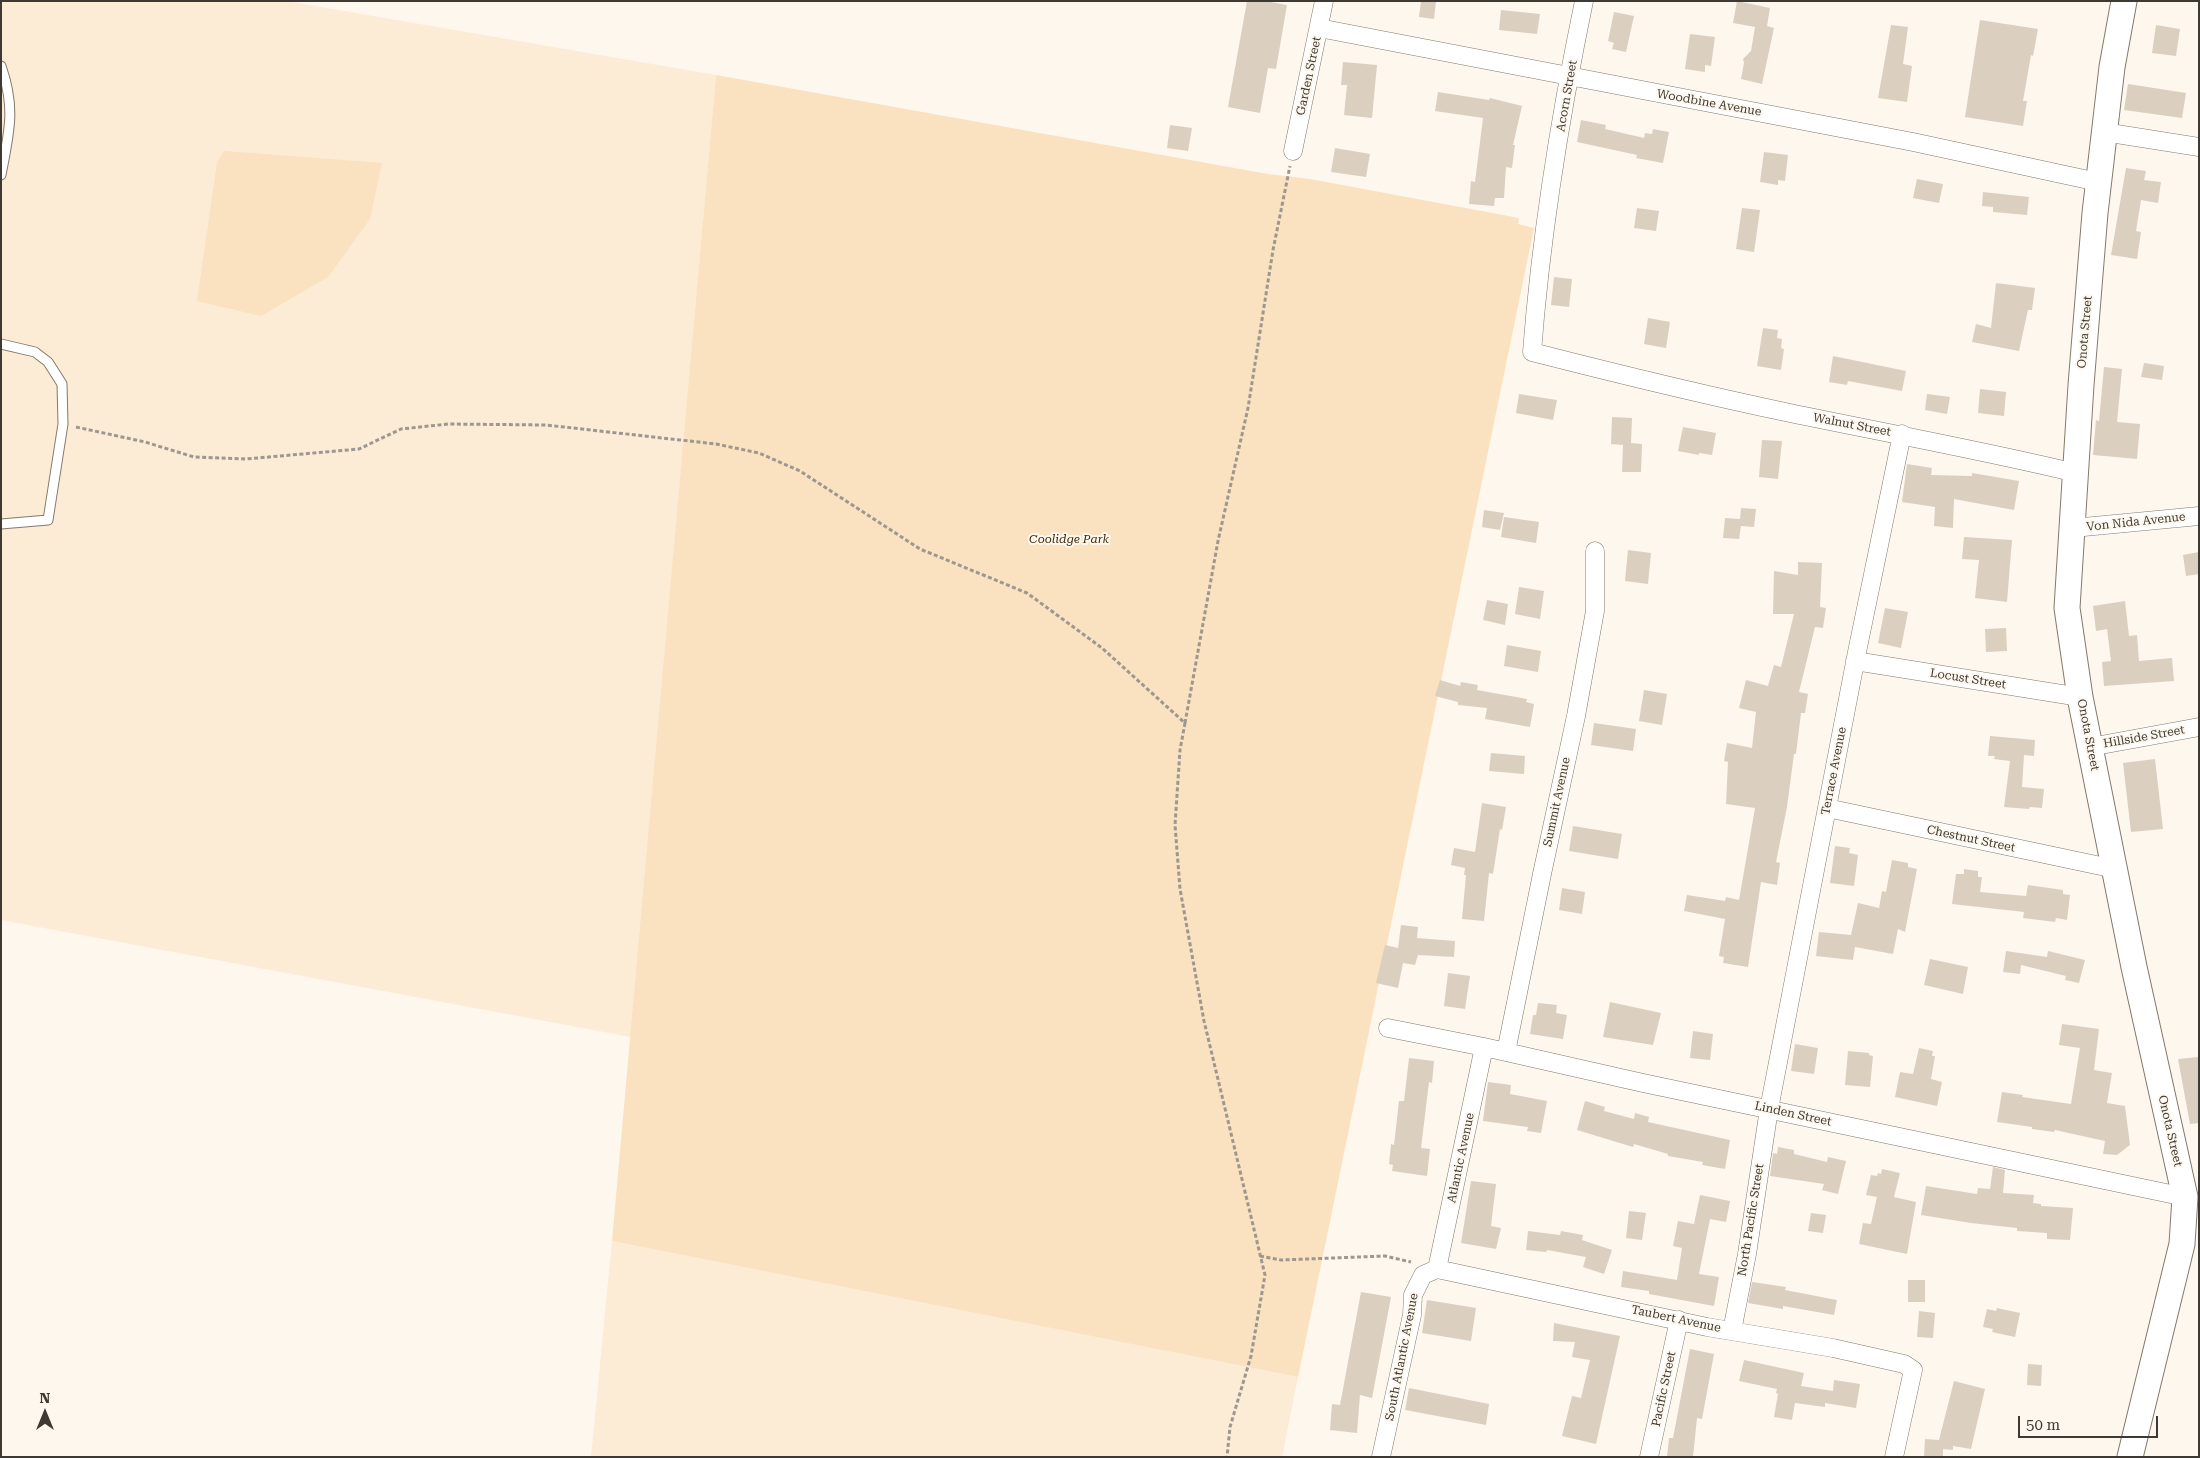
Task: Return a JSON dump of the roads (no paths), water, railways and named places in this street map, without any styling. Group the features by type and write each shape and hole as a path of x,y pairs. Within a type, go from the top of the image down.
{"street":[{"name":"Garden Street","path":"1293,151 1324,1"},
{"name":"Acorn Street","path":"1584,1 1550,190 1538,272 1532,352 1628,376"},
{"name":"Onota Street","path":"2124,1 2112,67 2098,182 2081,385 2067,608 2080,697 2153,1059 2192,1199 2130,1457"},
{"name":"Woodbine Avenue","path":"1319,28 1913,142 2098,182"},
{"path":"2104,132 2199,147"},
{"name":"Walnut Street","path":"1628,376 1792,413 1902,434 2076,472"},
{"name":"Terrace Avenue","path":"1769,1109 1855,661 1902,434"},
{"name":"Von Nida Avenue","path":"2073,528 2199,516"},
{"name":"Summit Avenue","path":"1506,1052 1578,707 1594,610 1595,551"},
{"name":"Locust Street","path":"1855,661 2080,697"},
{"name":"Hillside Street","path":"2090,747 2199,728"},
{"name":"Chestnut Street","path":"1827,808 2115,869"},
{"name":"Linden Street","path":"1388,1028 2192,1199"},
{"name":"Atlantic Avenue","path":"1437,1269 1484,1047"},
{"name":"North Pacific Street","path":"1732,1331 1769,1109"},
{"name":"Taubert Avenue","path":"1437,1269 1732,1331 1833,1348 1904,1364 1913,1370 1894,1457"},
{"name":"South Atlantic Avenue","path":"1381,1457 1412,1316 1413,1295 1422,1275 1437,1269"},
{"name":"Pacific Street","path":"1649,1457 1679,1320"}],"lane":[{"path":"1,175 12,118 9,87 2,69"},
{"path":"1,344 35,352 48,362 62,384 63,424 48,520 1,524"}],"park label":[{"name":"Coolidge Park","path":"1069,539"}]}
